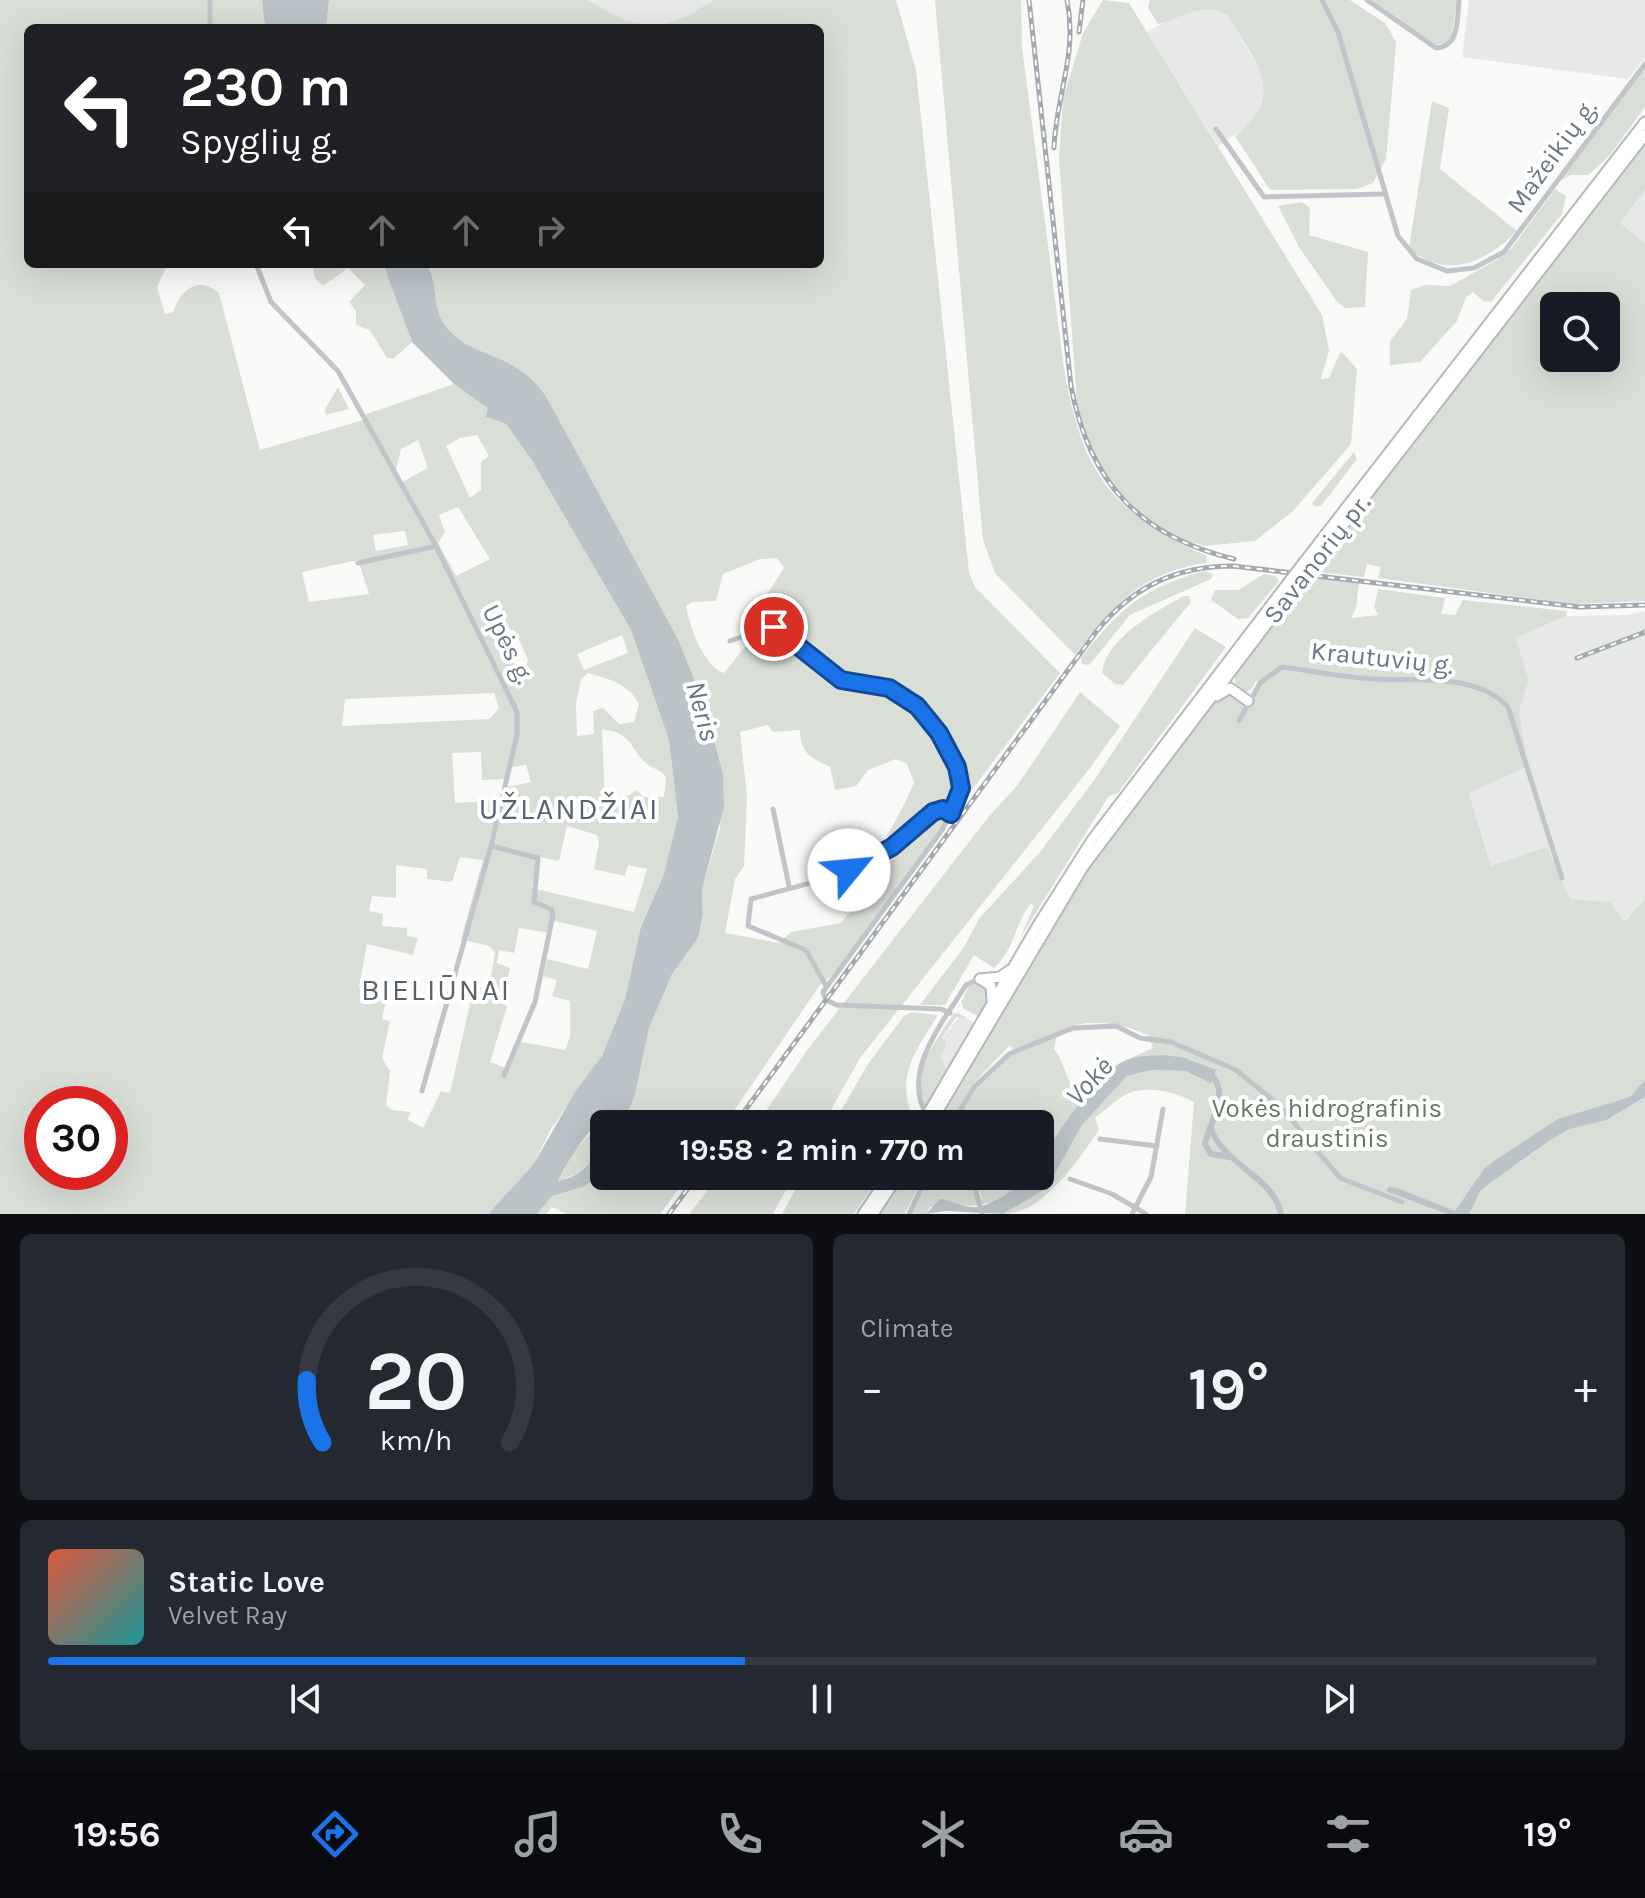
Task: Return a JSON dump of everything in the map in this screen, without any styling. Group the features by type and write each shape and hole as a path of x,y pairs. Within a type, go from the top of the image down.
{"highway":[{"name":"Savanorių pr.","path":"1306,567 1645,122"},
{"name":"Savanorių pr.","path":"933,1110 950,1070 1073,869 1122,799 1645,135"},
{"name":"Savanorių pr.","path":"935,1110 1060,903 1110,829 1296,579"},
{"path":"1249,699 1233,684 1234,674 1296,579"},
{"path":"1110,829 1222,690 1230,688 1249,699"},
{"path":"980,979 1000,977 1015,965"},
{"path":"980,979 988,983 993,993 988,1011"},
{"path":"863,1214 879,1190"},
{"path":"873,1214 889,1190"}],"street":[{"path":"210,0 210,24"},
{"path":"1216,129 1264,197 1383,194 1338,32 1322,0"},
{"path":"1367,0 1427,44 1442,48 1454,38 1459,0"},
{"name":"Mažeikių g.","path":"1383,194 1398,236 1417,259 1447,271 1483,264 1515,241 1645,64"},
{"name":"Upės g.","path":"258,268 271,302 338,371 436,546 517,712 517,735 491,846 422,1091"},
{"path":"358,563 436,546"},
{"path":"730,641 772,626 841,680 889,688 917,706 939,733 957,767 961,788 951,814 826,986 824,995 831,1004 941,1009 950,1013"},
{"name":"Krautuvių g.","path":"1239,721 1260,683 1282,667 1374,679 1427,679 1468,687 1502,700 1508,707 1562,878"},
{"path":"773,809 789,886"},
{"path":"826,986 806,950 747,924 753,897 840,875 892,847 933,812 943,809 951,814"},
{"path":"491,846 538,858 534,902 551,909 553,915 535,1002 504,1075"},
{"path":"923,1110 917,1099 916,1077 966,985 980,979"},
{"path":"960,1110 974,1087 1009,1054 1073,1028 1116,1026 1140,1038 1171,1042 1236,1070 1289,1114 1333,1172 1350,1184 1402,1202"},
{"path":"1132,1214 1151,1177 1163,1109"},
{"path":"1100,1139 1157,1146"},
{"path":"1070,1179 1111,1194 1146,1214"},
{"path":"909,1214 920,1190"},
{"path":"977,1190 982,1214"}],"shaded area":[{"path":"587,0 713,0 686,17 663,24 626,21"},
{"path":"1469,0 1645,0 1645,58 1628,79 1462,57"},
{"path":"1190,8 1222,10 1265,79 1263,107 1255,121 1218,146 1147,32"},
{"path":"1645,190 1645,243 1620,223"},
{"path":"1645,611 1645,898 1625,923 1610,902 1570,899 1491,866 1469,792 1528,766 1519,712 1529,680 1516,638 1566,616 1627,615"},
{"path":"960,1016 975,1023 947,1072 941,1057 947,1042 942,1039"}],"green space":[{"path":"0,0 262,0 265,24 24,24 24,268 166,268 157,287 165,314 173,312 180,297 197,285 219,293 260,450 360,421 366,418 364,415 454,384 489,408 487,418 506,424 531,459 631,630 669,740 678,817 676,835 664,874 641,925 625,999 602,1056 551,1129 533,1165 488,1214 0,1214","holes":["477,435 489,456 481,462 481,490 470,498 446,446 460,438","418,440 428,468 402,482 396,470 401,449","458,507 490,559 456,576 438,543 445,532 439,515","405,531 408,545 376,551 373,535","358,560 369,594 309,602 302,572","504,627 515,631 528,660 526,665 518,666 507,654 503,643","622,635 628,653 584,670 577,654","588,673 610,680 629,691 639,704 634,722 619,724 603,708 593,711 594,734 577,736 576,704 581,679","494,693 499,708 490,719 342,726 345,699","602,729 620,734 646,763 666,777 664,797 644,797 637,790 605,800","481,752 482,780 504,779 512,767 526,765 531,782 508,787 504,800 455,803 452,753","567,826 597,835 599,843 594,869 625,876 628,865 647,869 634,912 532,888 539,857 559,861","460,857 483,860 461,939 489,946 495,952 489,989 474,986 450,1093 441,1091 423,1128 407,1119 411,1112 392,1110 386,1105 390,1071 382,1058 390,1021 382,1019 387,995 359,987 367,944 413,955 418,938 407,936 407,928 382,926 383,914 369,911 372,896 396,898 396,865 427,869 427,879 452,882","551,920 597,931 588,969 547,959 543,976 557,980 552,996 570,1001 570,1037 565,1050 517,1041 506,1068 490,1062 507,1007 502,1001 510,968 497,963 499,950 514,953 519,928 549,933"]},
{"path":"329,0 587,0 626,21 644,24 326,24"},
{"path":"713,0 896,0 916,70 969,572 975,587 1060,673 833,974 820,985 735,1110 629,1110 635,1095 649,1028 672,974 698,938 703,915 702,889 720,828 723,774 705,706 678,639 547,398 522,372 470,346 447,328 439,313 429,268 824,268 824,24 663,24 686,17","holes":["777,558 784,568 766,596 776,649 765,655 757,639 752,638 724,673 717,669 699,645 686,606 692,602 716,601 723,574 760,559","768,725 773,732 800,730 802,744 808,754 830,767 835,790 856,786 868,770 896,759 907,764 914,782 886,836 903,841 903,846 841,923 791,932 779,943 725,933 735,879 744,866 747,796 740,732"]},
{"path":"935,0 1021,0 1022,47 1064,368 1080,435 1106,485 1124,505 1146,523 1207,556 1206,563 1163,575 1131,594 1103,620 1075,655 995,573 983,540"},
{"path":"1103,0 1129,3 1322,315 1329,350 1321,379 1329,378 1341,351 1357,369 1351,444 1293,511 1255,541 1204,546 1184,540 1147,520 1111,483 1087,440 1077,402 1059,158 1063,99 1083,33"},
{"path":"1150,0 1350,0 1385,23 1396,42 1394,69 1386,159 1373,183 1357,189 1270,190 1235,136 1251,121 1264,92 1262,77 1248,48 1227,15 1210,9 1201,10 1158,24 1148,8"},
{"path":"1370,0 1457,0 1452,35 1446,43 1435,45"},
{"path":"1645,67 1645,107 1610,155 1588,175 1571,175 1559,181"},
{"path":"1432,101 1449,108 1440,169 1517,231 1492,251 1465,264 1437,264 1409,248"},
{"path":"1645,141 1645,190 1620,223 1645,243 1645,601 1572,604 1378,578 1381,567 1367,564 1364,577 1317,572 1320,562"},
{"path":"1555,189 1566,196 1562,214 1491,302 1483,301 1473,292 1466,297 1457,321 1420,362 1390,365 1390,341 1407,319 1411,290 1425,285 1450,286 1498,259 1511,249"},
{"path":"1302,202 1310,208 1309,235 1368,252 1365,307 1345,308 1338,303 1299,247 1278,206"},
{"path":"313,268 348,268 323,286 315,278"},
{"path":"348,268 384,268 412,342 393,359 387,358 370,330 356,325 356,311 349,302 365,285"},
{"path":"338,387 349,409 326,415 325,409"},
{"path":"1354,452 1357,459 1321,506 1314,506 1312,503"},
{"path":"1205,571 1213,575 1211,579 1130,615 1089,665 1082,664 1081,658 1095,641 1134,602 1165,584"},
{"path":"1264,574 1275,576 1279,581 1248,618 1238,619 1211,600 1215,590 1238,590"},
{"name":"Vokės hidrografinis draustinis","path":"1312,576 1359,583 1356,608 1351,618 1378,615 1374,607 1378,589 1445,598 1441,614 1455,615 1463,600 1567,611 1566,616 1516,638 1529,680 1519,712 1528,766 1469,793 1491,866 1547,847 1570,899 1610,902 1625,922 1645,898 1645,1214 1469,1214 1481,1190 1540,1148 1485,1172 1458,1214 1185,1214 1194,1102 1157,1090 1128,1093 1095,1117 1099,1130 1054,1188 1054,1175 1082,1125 1127,1076 1151,1070 1185,1071 1207,1081 1195,1061 1165,1055 1131,1058 1153,1048 1148,1035 1114,1024 1078,1024 1057,1034 1054,1049 1081,1103 1054,1143 1054,1110 963,1110 973,1091 1013,1050 1010,1045 973,1084 958,1110 944,1110 1095,855 1221,694 1227,691 1243,700 1245,709 1261,683 1256,681 1251,690 1245,692 1235,683 1235,675"},
{"path":"1184,596 1189,596 1191,602 1123,685 1115,684 1102,673 1105,661 1122,637"},
{"path":"1195,628 1226,647 1118,793 1109,796 1020,938 1034,906 1031,903 1006,953 994,968 974,955 945,1005 920,1005 964,947 979,919 1040,852 1095,779"},
{"path":"1080,692 1120,726 860,1058 831,1110 767,1110 808,1049 990,815 1017,786"},
{"path":"987,983 990,997 980,1017 964,1009 961,1002 970,984"},
{"path":"912,1012 938,1015 909,1067 906,1093 910,1110 841,1110 868,1064 904,1016"},
{"path":"958,1013 968,1019 956,1017 942,1038 947,1042 941,1057 947,1072 925,1107 920,1095 920,1083 926,1059 953,1014"},
{"path":"590,1133 590,1162 577,1173 558,1182 572,1154"},
{"path":"590,1180 590,1190 678,1190 660,1214 567,1214 552,1207 546,1214 537,1214 552,1196"},
{"path":"708,1190 786,1190 773,1214 689,1214"},
{"path":"795,1190 870,1190 854,1214 782,1214"},
{"path":"893,1190 916,1190 905,1214 877,1214"},
{"path":"922,1190 975,1190 979,1199 982,1199 979,1190 1017,1190 984,1204 930,1207 926,1214 911,1214"},
{"path":"1044,1190 1051,1190 1018,1212 1003,1214"}],"water":[{"path":"262,0 329,0 326,24 265,24"},
{"name":"Neris","path":"384,268 429,268 439,313 447,328 470,346 522,371 547,398 678,639 705,706 723,774 724,807 702,889 703,915 698,938 672,974 649,1028 635,1095 629,1110 590,1110 590,1131 558,1181 574,1176 590,1161 590,1182 552,1196 537,1214 488,1214 533,1165 575,1092 602,1056 625,999 641,926 664,874 678,817 669,740 631,630 531,459 506,424 486,417 488,408 454,384 412,342"},
{"path":"1143,1056 1185,1058 1216,1070 1211,1083 1185,1071 1151,1070 1127,1076 1082,1125 1054,1175 1054,1140 1059,1131 1111,1070 1122,1062"},
{"path":"1645,1080 1645,1097 1606,1120 1569,1129 1549,1141 1481,1190 1469,1214 1447,1214 1386,1191 1389,1187 1397,1188 1455,1211 1484,1169 1497,1159 1558,1119 1630,1097"},
{"path":"1012,1190 1044,1190 1003,1214 945,1211 926,1214 940,1199 978,1207"}],"waterway":[{"name":"Vokė","path":"1209,1072 1216,1080 1219,1098 1205,1144 1211,1154 1229,1157"},
{"name":"Vokė","path":"1211,1129 1227,1153 1269,1190 1281,1214"}],"railway":[{"path":"1029,0 1071,386 1079,420 1105,477 1145,519 1171,536 1234,559"},
{"path":"1054,148 1070,38 1067,0"},
{"path":"1079,32 1083,0"},
{"path":"745,1110 1096,632 1140,591 1174,575 1233,566 1579,607 1645,605"},
{"path":"1577,658 1645,632"},
{"path":"669,1214 687,1190"}],"district":[{"name":"UŽLANDŽIAI","path":"569,809"},
{"name":"BIELIŪNAI","path":"436,990"}],"route":[{"path":"774,627 841,680 881,685 897,691 917,706 939,733 957,767 961,788 951,814 943,809 933,812 892,847 849,870"}]}
